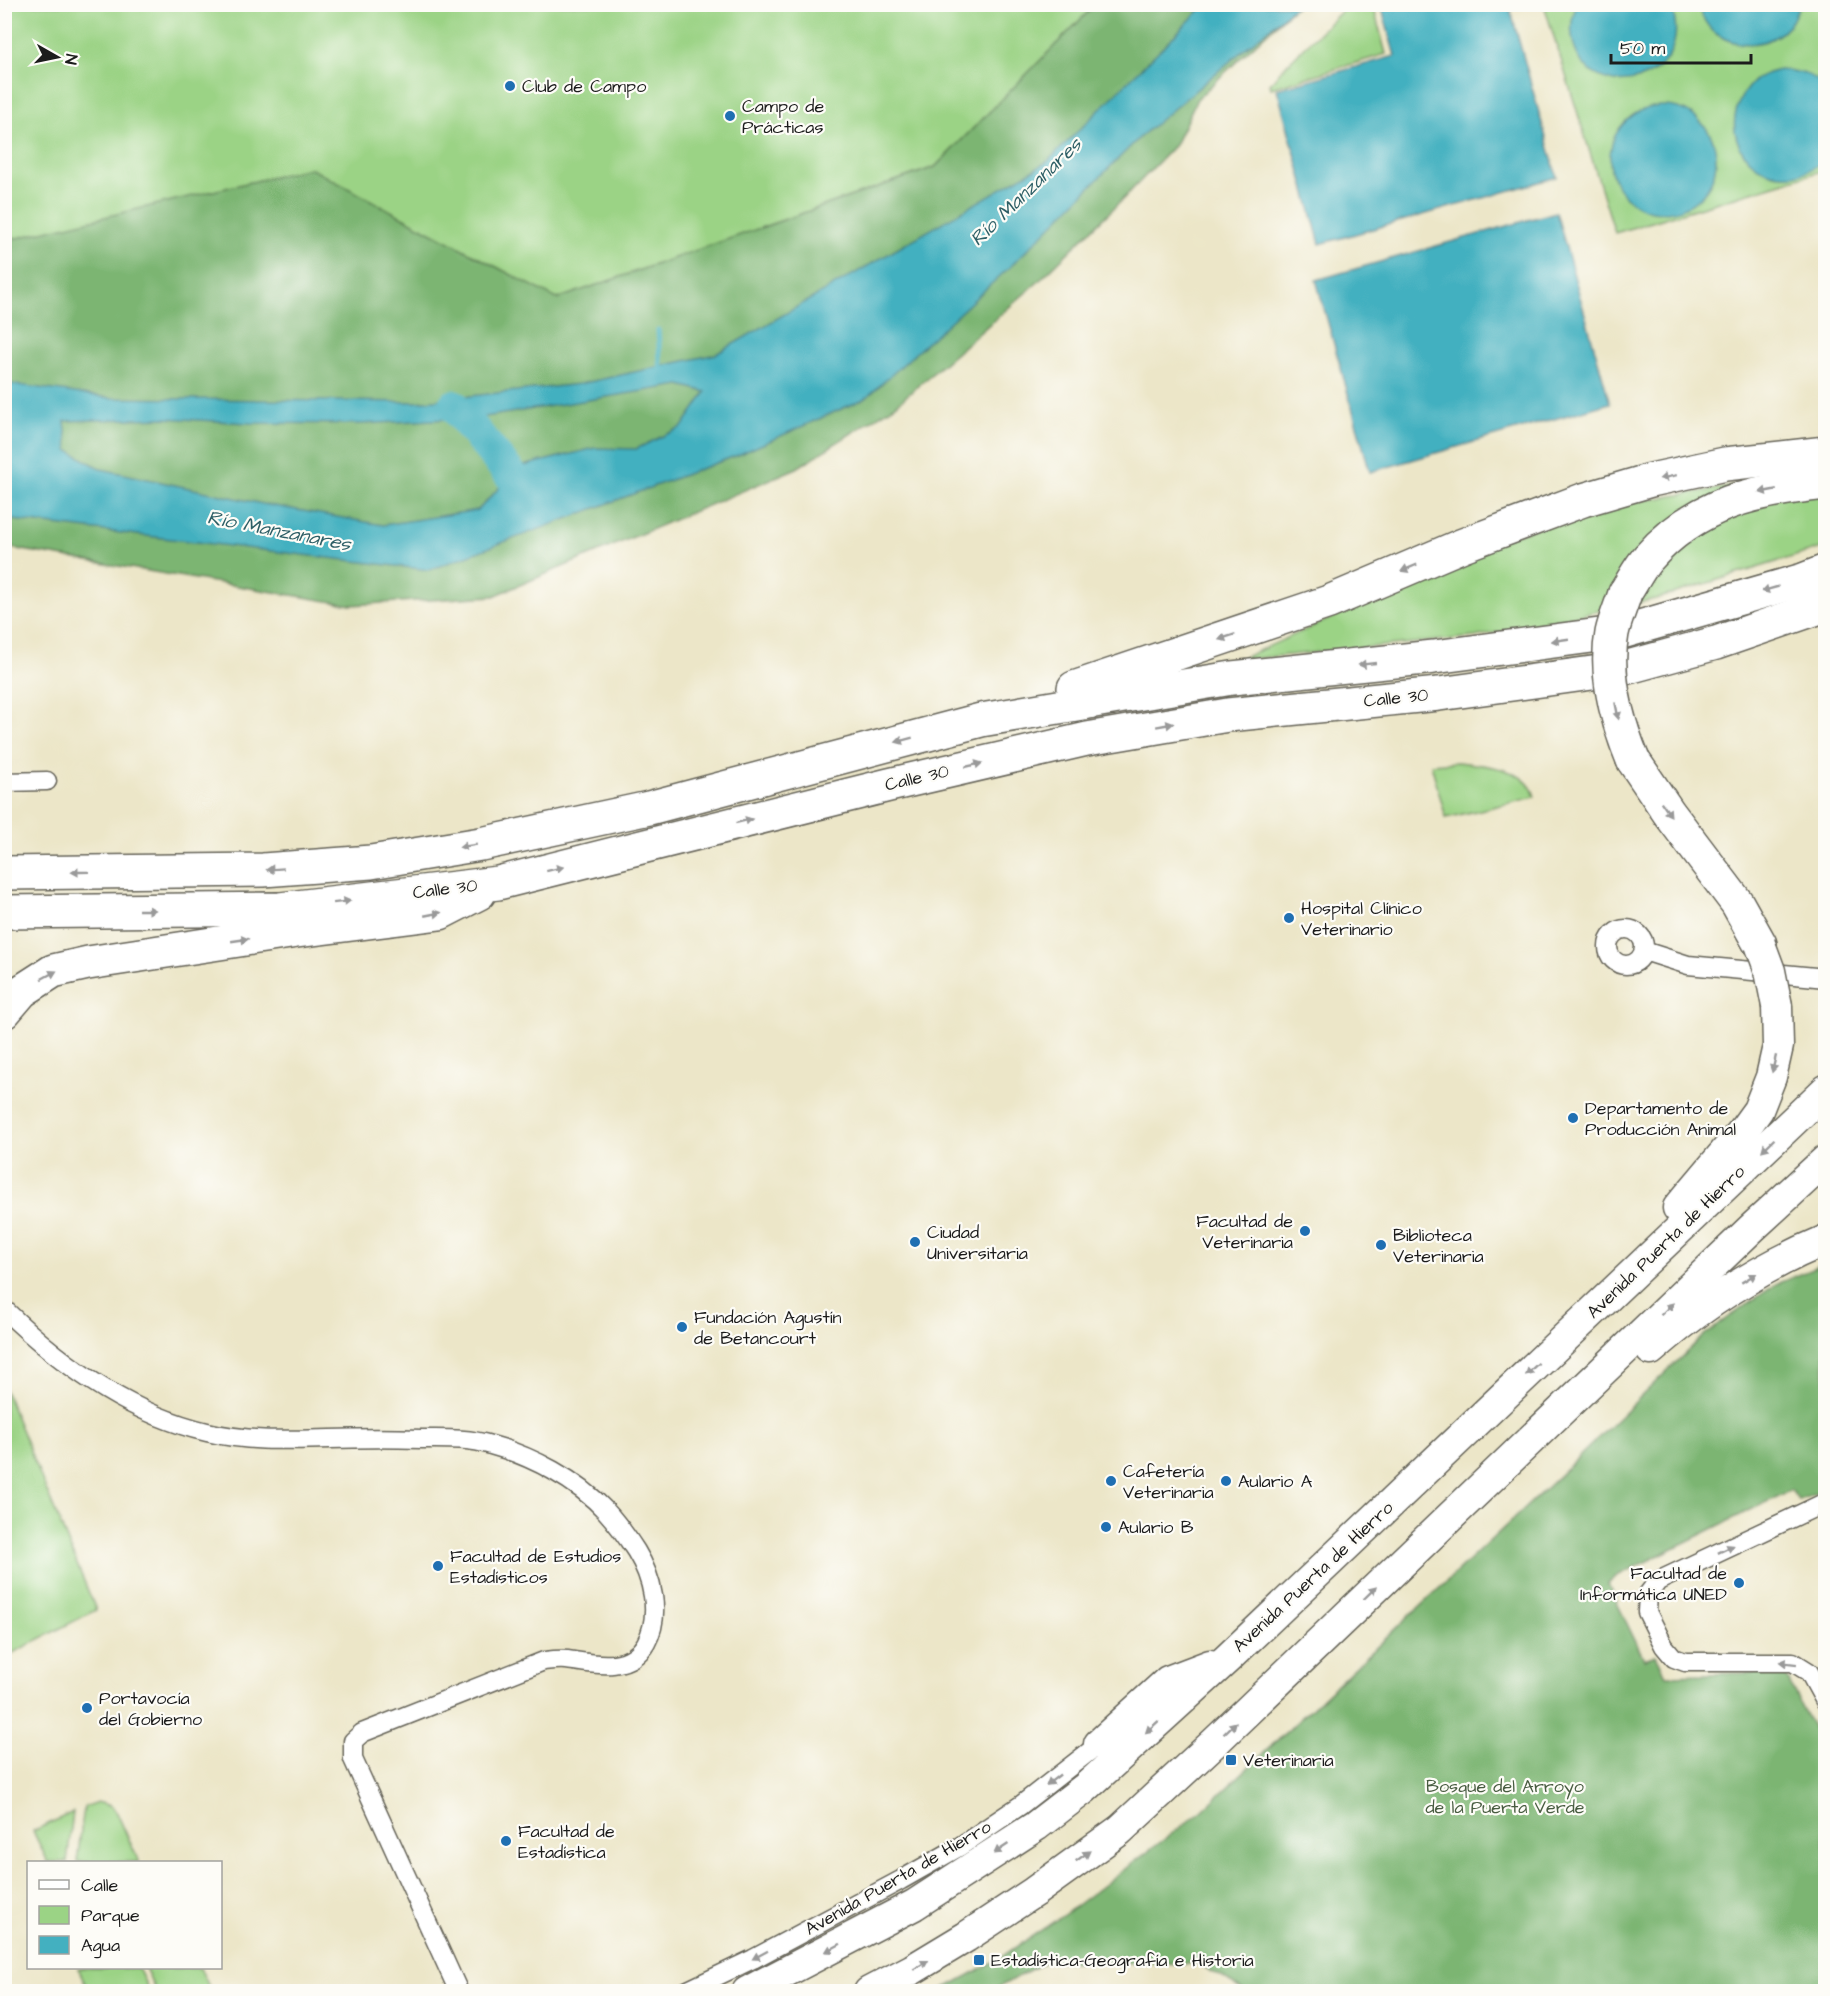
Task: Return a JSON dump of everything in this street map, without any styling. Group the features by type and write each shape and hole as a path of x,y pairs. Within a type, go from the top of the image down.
{"highway":[{"path":"981,720 1329,602 1463,545 1583,500 1651,480 1725,464 1826,453"},
{"path":"1575,1329 1758,1110 1771,1077 1778,1046 1777,1006 1770,971 1760,944 1737,903 1669,813 1633,760 1620,728 1610,667 1612,634 1625,592 1648,559 1674,534 1705,512 1751,494 1826,483"},
{"name":"Calle 30","path":"4,873 263,870 371,862 481,844 649,808 981,720 1232,678 1434,657 1622,632 1803,580 1826,571"},
{"name":"Calle 30","path":"4,912 280,909 498,883 889,785 1087,739 1228,715 1439,694 1621,669 1716,643 1826,604"},
{"path":"1716,643 1754,645 1826,621"},
{"path":"465,826 555,811 649,808"},
{"path":"4,1012 22,991 53,971 146,953 440,913 498,883"},
{"name":"Avenida Puerta de Hierro","path":"747,1992 914,1905 1036,1826 1084,1789 1227,1659 1826,1090"},
{"path":"869,1992 914,1969 966,1937 1034,1892 1120,1830 1826,1160"},
{"path":"1442,1524 1489,1497 1512,1480 1638,1362 1694,1314 1756,1274 1826,1240"},
{"path":"1099,1744 1168,1682 1227,1659"}],"street":[{"path":"4,782 47,781"},
{"path":"1644,951 1688,965 1826,978"},
{"path":"4,1310 81,1373 143,1410 178,1424 240,1439 273,1441 460,1439 490,1444 523,1456 556,1473 605,1509 623,1532 639,1557 652,1588 654,1610 651,1630 646,1643 637,1655 615,1665 564,1660 544,1661 362,1733 353,1741 353,1759 459,1992"},
{"path":"1826,1503 1658,1581 1648,1594 1647,1612 1664,1646 1674,1658 1685,1662 1792,1662 1809,1672 1826,1703"},
{"name":"Avenida Puerta de Hierro","path":"684,1992 753,1959 959,1847 1021,1805 1099,1744"}],"green space":[{"path":"1349,4 1373,5 1386,54 1271,88 1270,84 1282,69"},
{"name":"Club de Campo","path":"4,5 1095,5 935,167 557,299 310,168 5,241"},
{"path":"1095,5 1297,5 1197,99 1175,145 1037,283 896,405 797,468 494,596 351,605 5,547 4,241 310,168 557,299 935,167"},
{"path":"1544,5 1825,5 1825,170 1615,233"},
{"path":"1781,479 1825,480 1825,547 1656,599 1475,637 1238,660 1363,604 1483,545 1602,507"},
{"path":"1457,762 1503,769 1523,779 1531,787 1535,797 1446,818 1431,764"},
{"name":"Bosque del Arroyo de la Puerta Verde","path":"1825,1264 1825,1491 1798,1500 1791,1490 1617,1576 1608,1584 1644,1659 1656,1655 1666,1675 1784,1672 1825,1753 1825,1991 1246,1992 1199,1964 1046,1961 992,1991 940,1991 995,1961 1065,1914 1202,1811 1560,1475 1704,1335 1776,1284"},
{"path":"4,1388 96,1610 5,1657 4,1657"},
{"path":"97,1802 111,1806 117,1813 139,1861 77,1861 84,1807"},
{"path":"73,1812 67,1861 48,1861 33,1831"},
{"path":"78,1969 138,1969 149,1991 89,1991"},
{"path":"145,1969 200,1969 211,1991 156,1991"}],"water":[{"path":"1697,4 1800,5 1792,21 1777,36 1758,43 1747,44 1727,40 1714,32 1705,22"},
{"path":"1205,5 1297,5 1140,137 1011,266 866,398 738,455 429,570 5,519 5,383 111,398 416,402 580,384 716,354 1047,162","holes":["680,385 706,392 682,427 636,449 595,448 519,467 478,510 383,525 263,504 101,469 68,450 65,421 164,418 249,423 361,424 485,417"]},
{"path":"1381,5 1509,5 1557,177 1320,244 1277,89 1395,56"},
{"path":"1577,5 1671,5 1675,31 1670,53 1658,68 1641,78 1622,81 1603,78 1586,67 1575,49 1572,27"},
{"path":"1779,70 1804,74 1825,87 1825,159 1808,171 1790,175 1772,173 1757,166 1744,154 1737,138 1735,120 1740,100 1749,86 1761,76"},
{"path":"1663,106 1683,110 1700,122 1712,139 1716,159 1712,179 1700,196 1683,208 1663,212 1643,208 1626,196 1614,179 1610,159 1614,139 1626,122 1643,110"},
{"path":"1556,212 1610,403 1370,472 1316,280"}],"waterway":[{"path":"658,330 661,373"},
{"name":"Río Manzanares","path":"454,406 538,508"}],"place":[{"name":"Club de Campo","path":"510,86"},
{"name":"Campo de Prácticas","path":"730,116"},
{"name":"Hospital Clínico Veterinario","path":"1289,918"},
{"name":"Departamento de Producción Animal","path":"1573,1118"},
{"name":"Facultad de Veterinaria","path":"1305,1231"},
{"name":"Ciudad Universitaria","path":"915,1242"},
{"name":"Biblioteca Veterinaria","path":"1381,1245"},
{"name":"Fundación Agustín de Betancourt","path":"682,1327"},
{"name":"Cafetería Veterinaria","path":"1111,1481"},
{"name":"Aulario A","path":"1226,1481"},
{"name":"Aulario B","path":"1106,1527"},
{"name":"Facultad de Estudios Estadísticos","path":"438,1566"},
{"name":"Facultad de Informática UNED","path":"1739,1583"},
{"name":"Portavocía del Gobierno","path":"87,1708"},
{"name":"Veterinaria","path":"1231,1760"},
{"name":"Facultad de Estadística","path":"506,1841"},
{"name":"Estadística-Geografía e Historia","path":"979,1960"}]}
